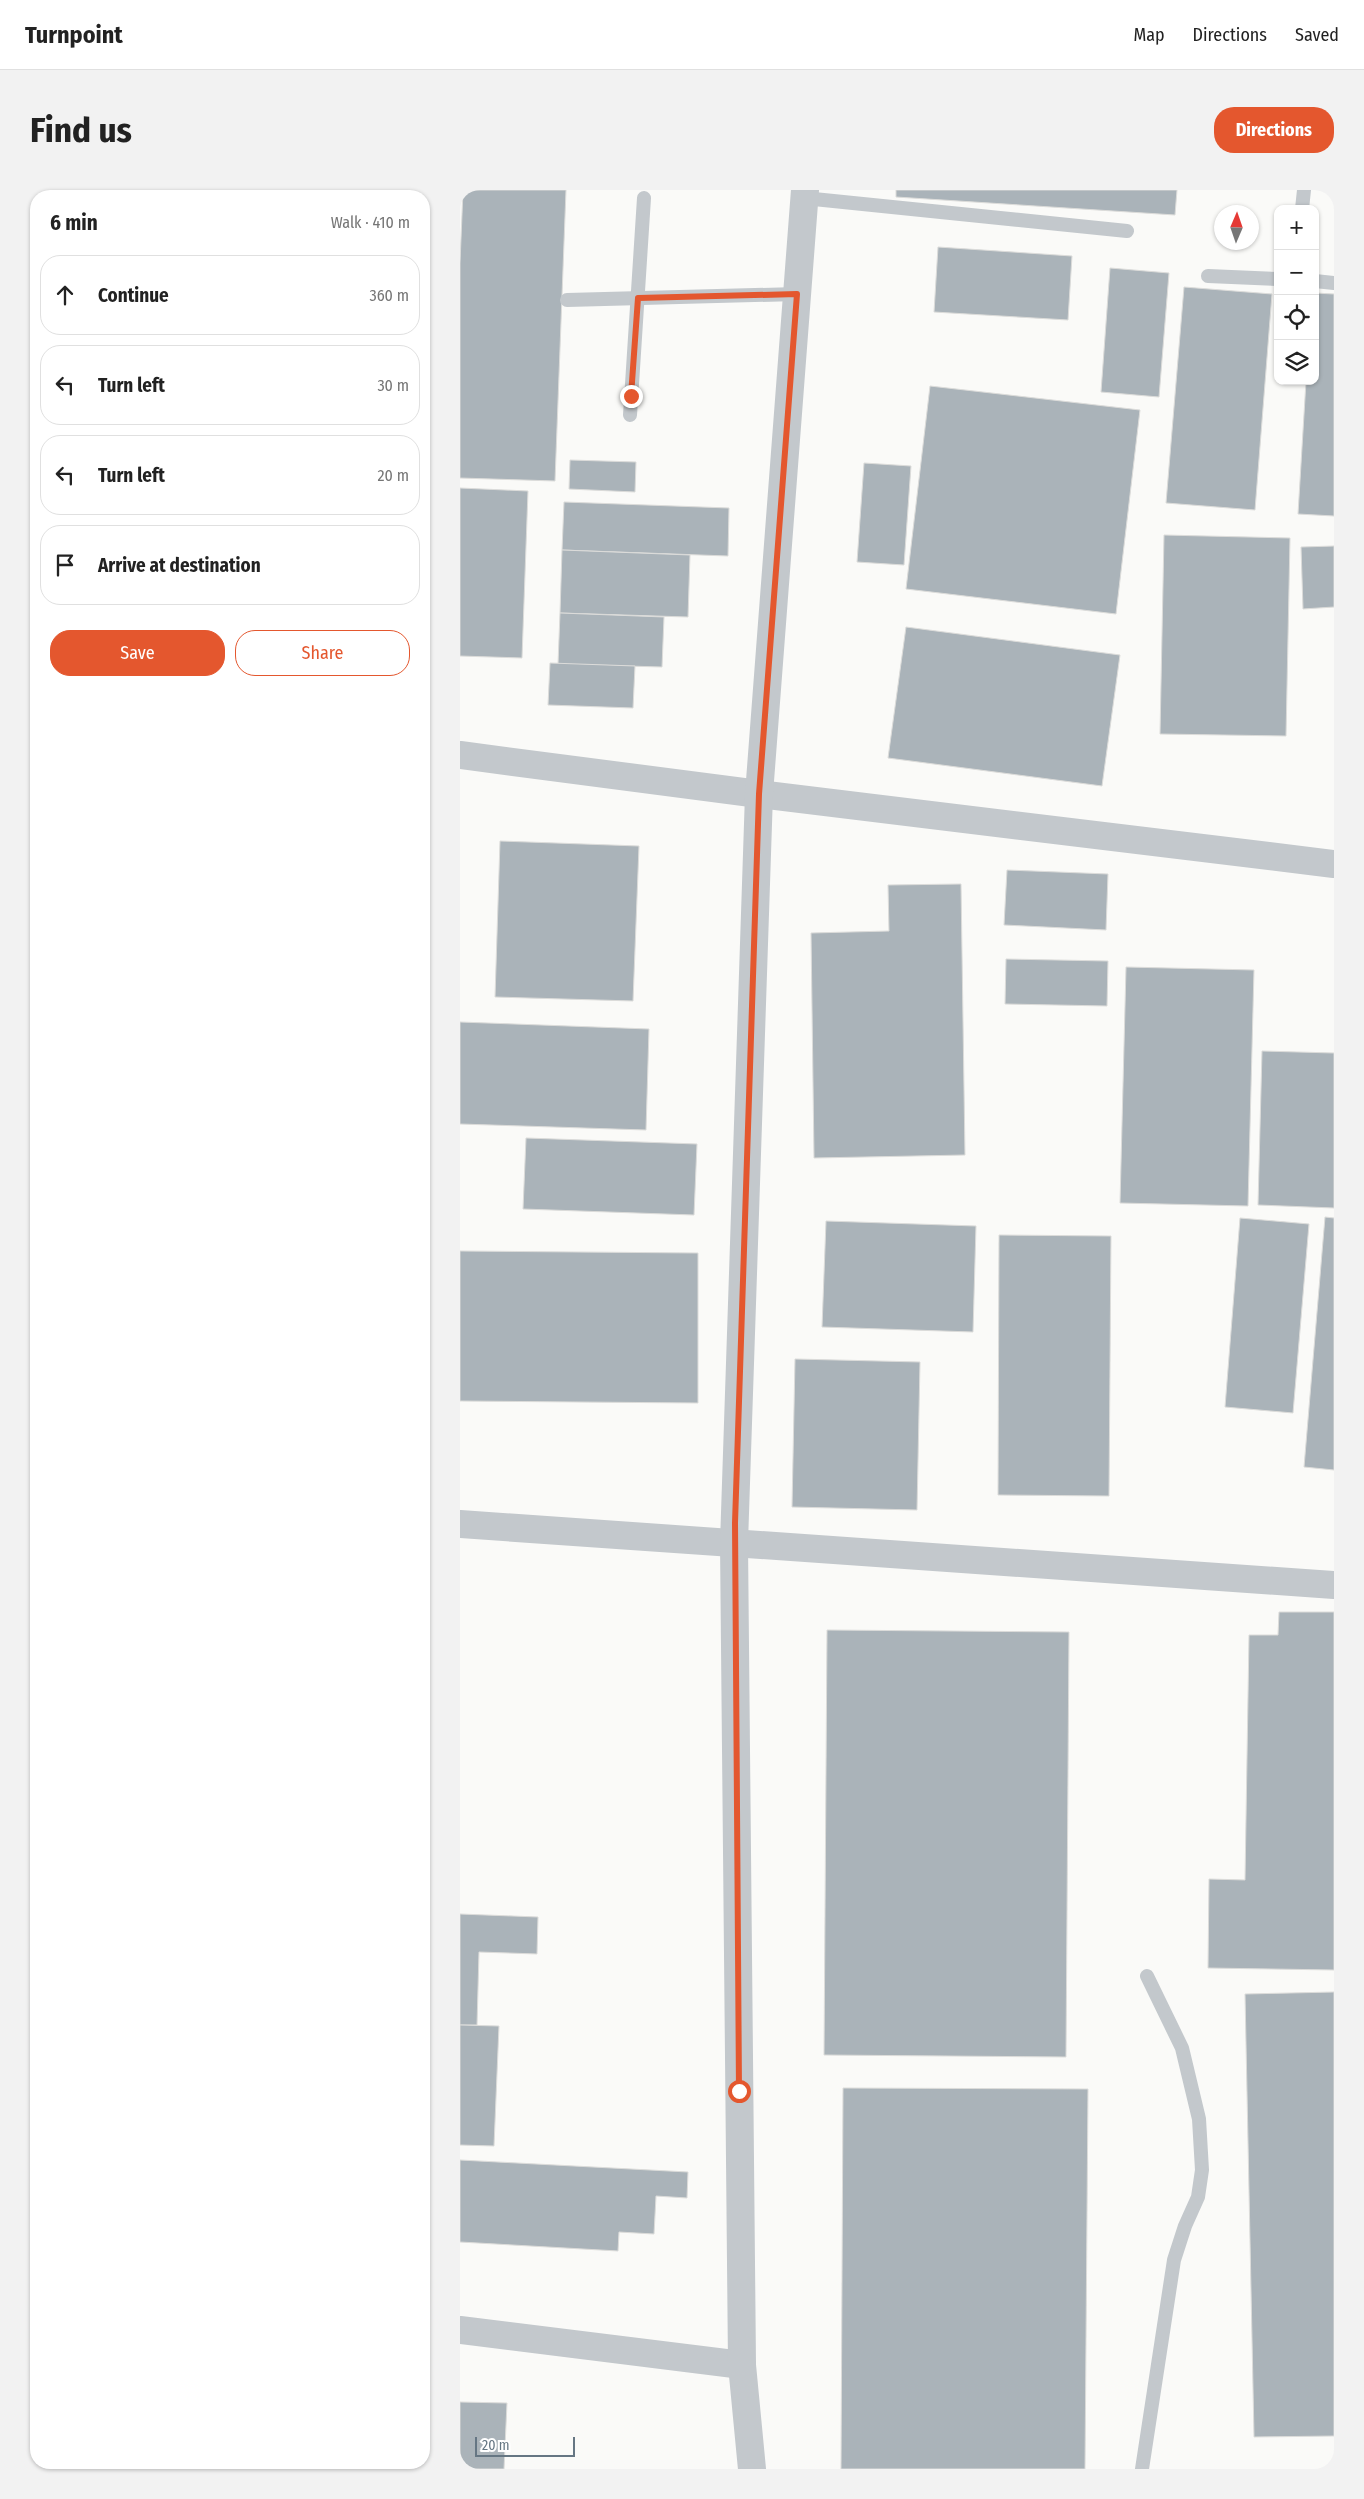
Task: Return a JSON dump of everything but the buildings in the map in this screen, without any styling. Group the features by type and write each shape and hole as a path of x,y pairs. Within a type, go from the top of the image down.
{"street":[{"path":"752,2469 742,2365 734,1543 759,794 805,194"},
{"path":"460,755 759,794 1334,864"},
{"path":"460,1524 1334,1585"},
{"path":"460,2330 742,2365"}],"lane":[{"path":"1302,205 1304,190"},
{"path":"805,194 1127,231"},
{"path":"630,415 644,198"},
{"path":"1208,276 1274,279"},
{"path":"1319,282 1334,283"},
{"path":"567,300 797,294"},
{"path":"1142,2469 1174,2260 1185,2226 1198,2197 1202,2170 1199,2119 1182,2048 1147,1976"}],"route":[{"path":"631,396 638,298 797,294 759,794 735,1523 739,2091"}]}
